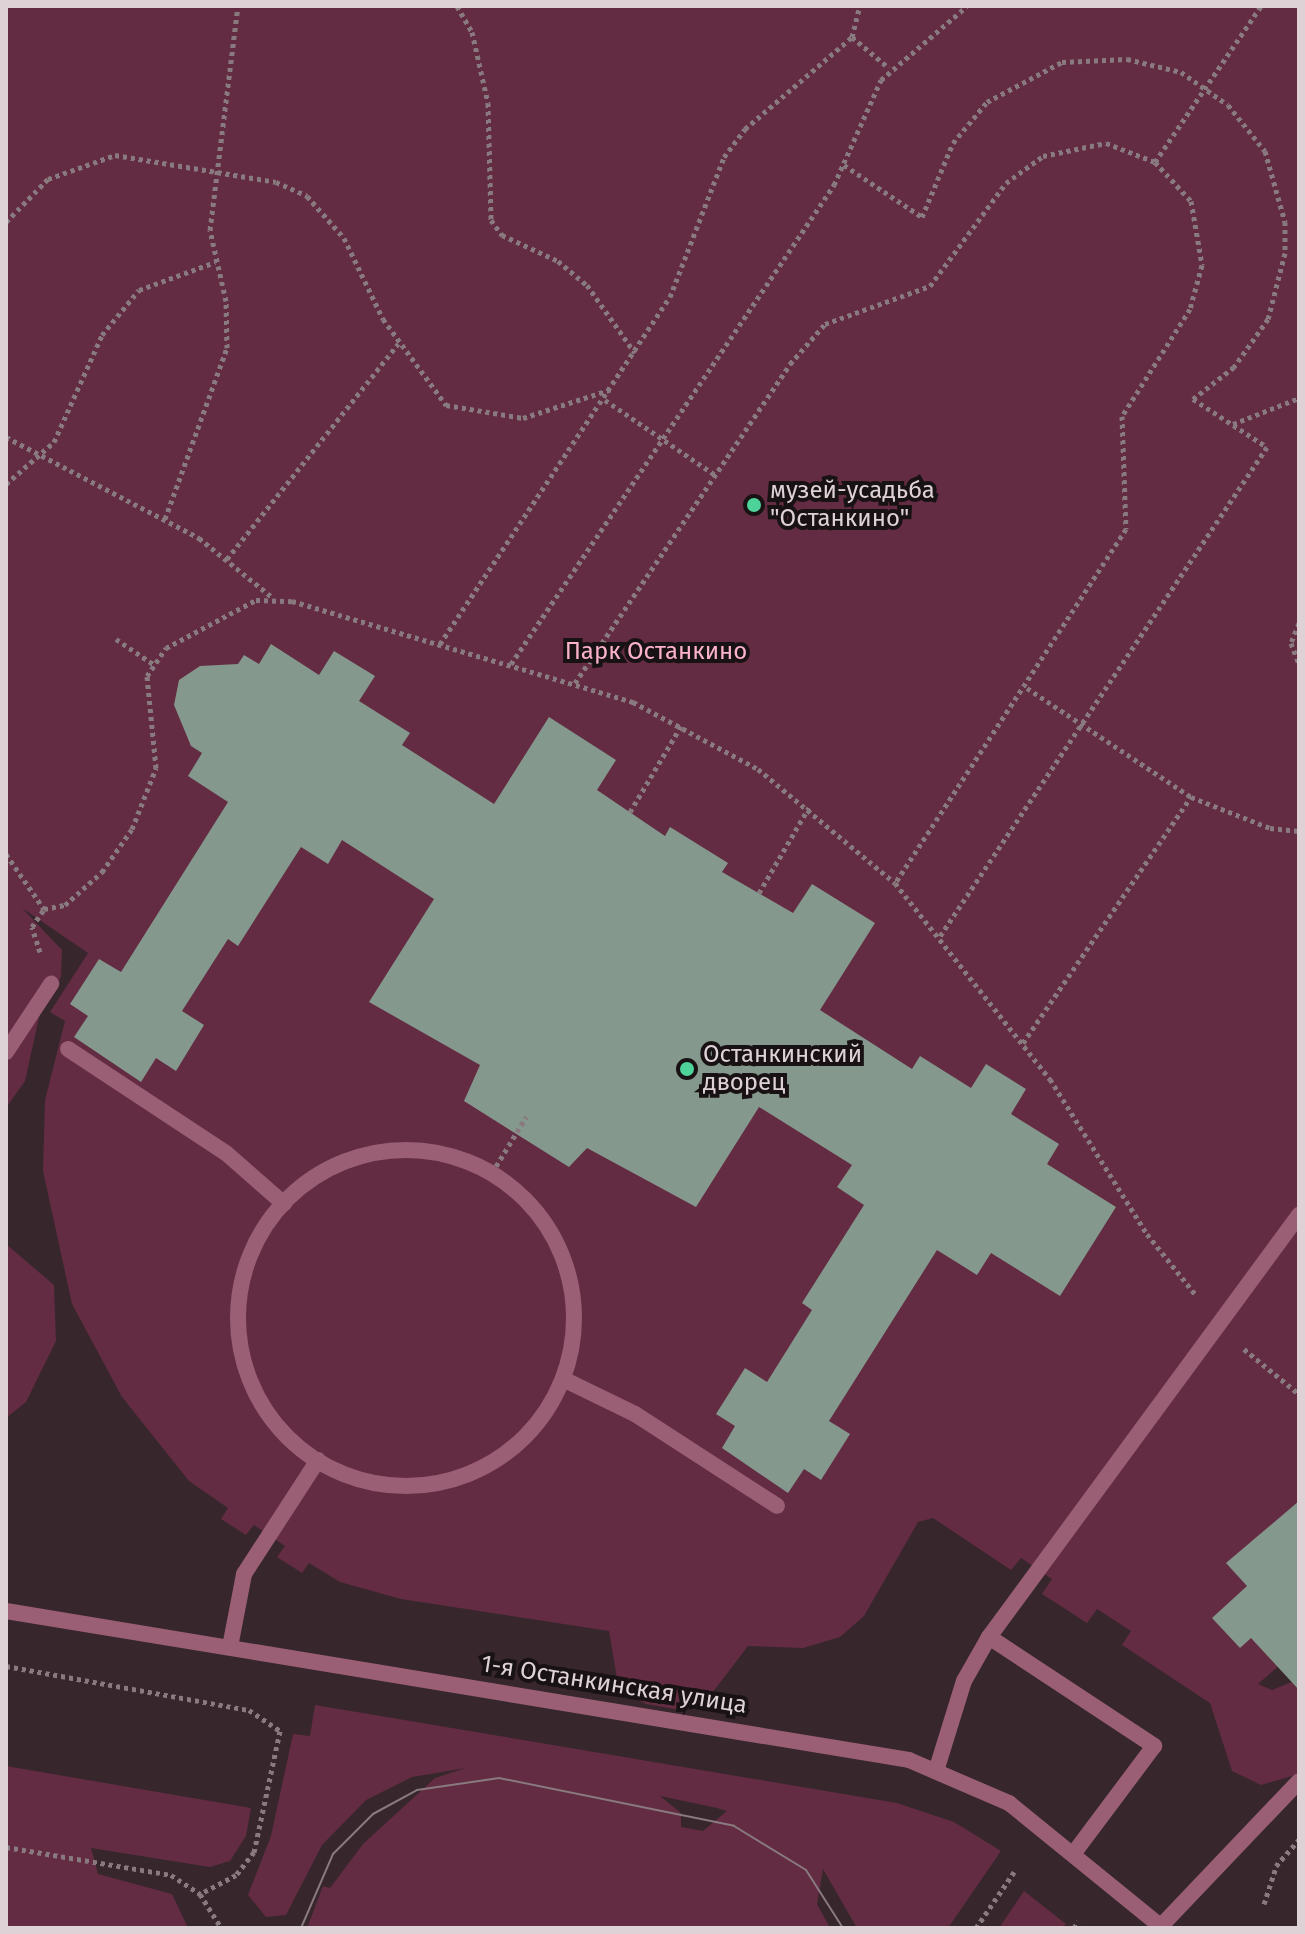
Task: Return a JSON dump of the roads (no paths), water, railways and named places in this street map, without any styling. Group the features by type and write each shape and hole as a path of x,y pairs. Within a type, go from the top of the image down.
{"street":[{"path":"6,1052 51,984"},
{"path":"68,1049 226,1153 284,1204"},
{"path":"390,1150 442,1154 492,1173 548,1227 569,1275 574,1328 563,1379 518,1443 449,1480 370,1482 318,1460 265,1407 239,1334 250,1256 284,1204 339,1163 390,1150"},
{"path":"937,1768 964,1681 989,1637 1221,1326 1299,1215"},
{"path":"563,1379 635,1414 777,1506"},
{"path":"230,1647 244,1574 318,1460"},
{"name":"1-я Останкинская улица","path":"6,1611 937,1768 1009,1803 1162,1927"},
{"path":"989,1637 1154,1746 1074,1853"},
{"path":"1162,1927 1299,1781"}],"tram line":[{"path":"301,1928 333,1854 373,1814 417,1790 499,1778 734,1826 806,1870 843,1928"}],"place":[{"name":"музей-усадьба \"Останкино\"","path":"754,505"},
{"name":"Останкинский дворец","path":"687,1069"}],"park label":[{"name":"Парк Останкино","path":"656,652"}]}
